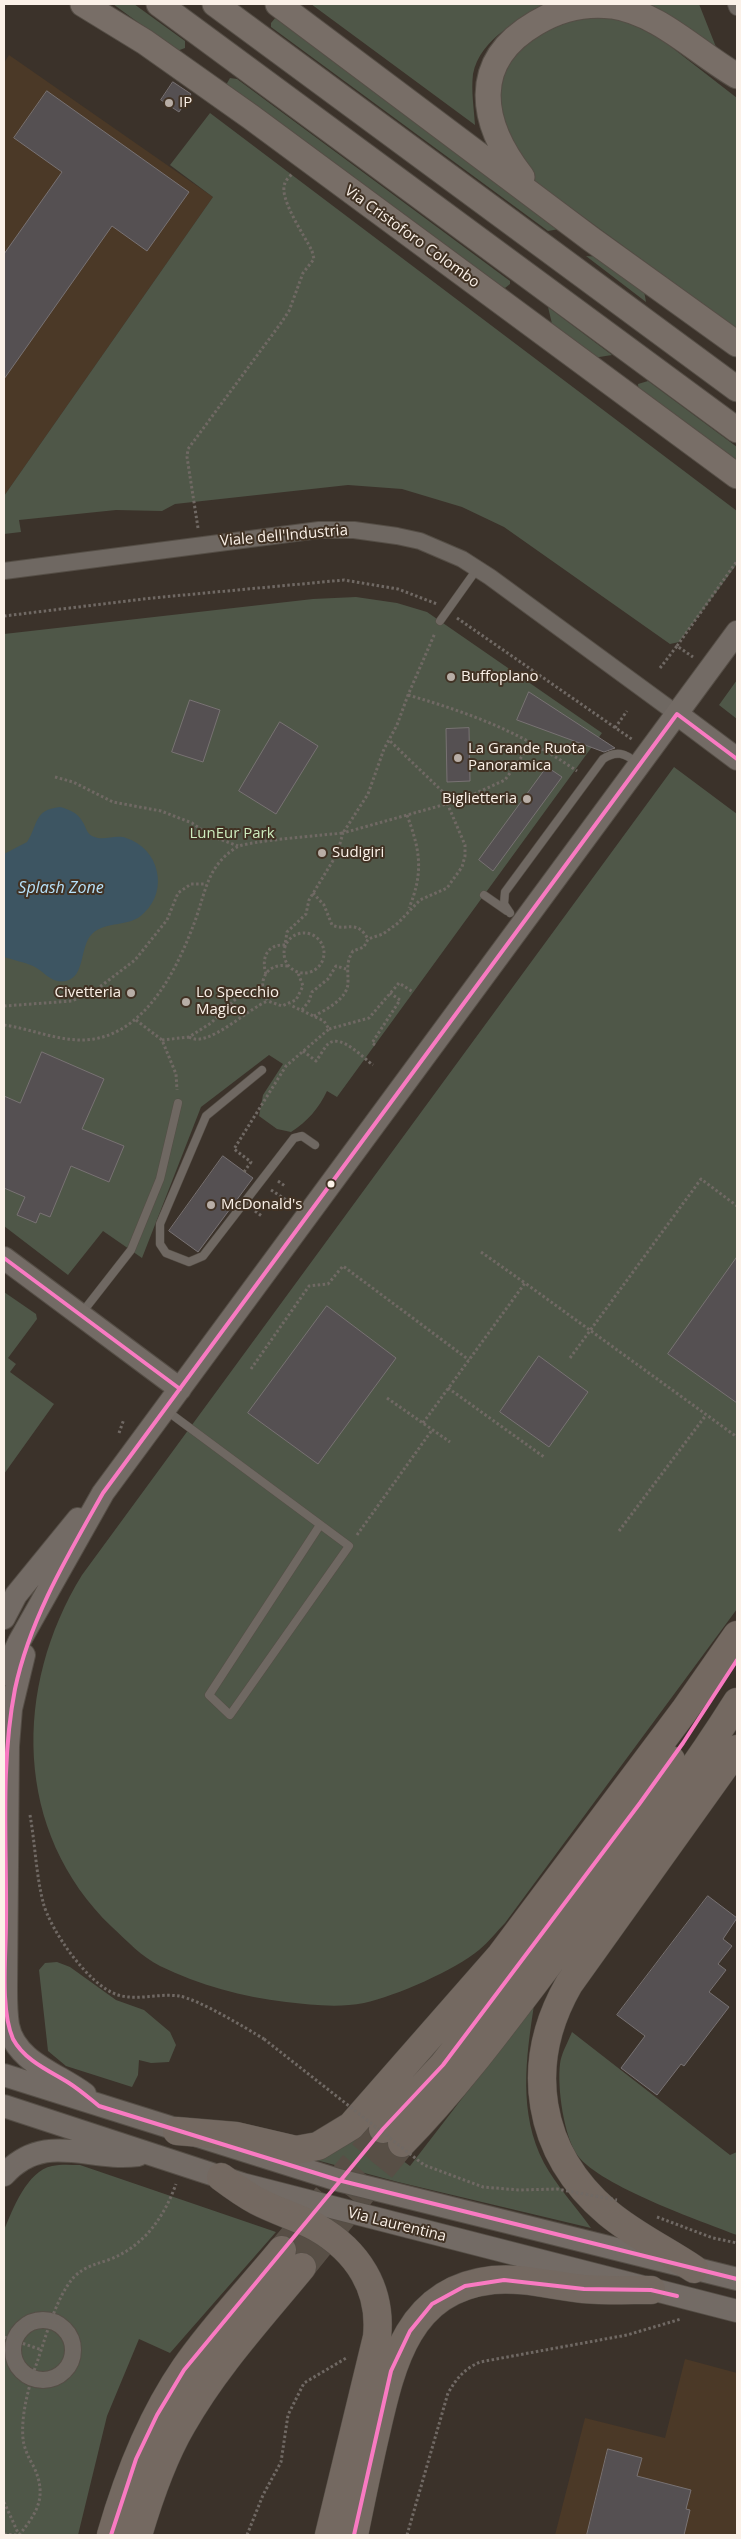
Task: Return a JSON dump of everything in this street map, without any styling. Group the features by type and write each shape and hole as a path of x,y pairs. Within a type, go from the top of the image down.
{"highway":[{"path":"177,2131 236,2136 296,2150 318,2146 351,2126 496,1961 684,1711 737,1635"},
{"path":"737,1660 678,1750 392,2136 463,2077 691,1772 737,1702"},
{"path":"694,2269 609,2213 576,2178 559,2149 547,2115 542,2081 542,2061 551,2020 569,1984 737,1749"},
{"path":"221,2177 256,2200 315,2227 349,2251 365,2273 376,2298 378,2319 375,2347 329,2535"},
{"path":"111,2535 136,2460 174,2386 193,2357 292,2259 195,2403 163,2464 138,2535"},
{"path":"354,2535 391,2371 410,2331 432,2304 465,2286 504,2280 584,2289 651,2290"}],"main road":[{"name":"Via Cristoforo Colombo","path":"83,4 178,65 737,476"},
{"path":"160,4 737,430"},
{"path":"215,4 737,389"},
{"path":"248,28 249,4"},
{"path":"278,4 592,240 664,289 737,344"},
{"path":"543,202 501,148 493,128 488,107 490,84 498,58 506,46 520,32 541,20 568,10 598,5 623,8 652,20 737,76"},
{"path":"547,250 592,240"},
{"path":"528,276 535,327"},
{"path":"664,289 667,336"},
{"path":"603,377 649,364"},
{"path":"4,1618 10,1603 61,1538 103,1493 180,1389 516,918 677,714 737,632"},
{"name":"Viale dell'Industria","path":"677,714 737,759"},
{"path":"4,1258 180,1389"},
{"path":"4,1674 19,1642 103,1493"},
{"path":"45,1598 20,1667 10,1721 6,1781 6,1989 8,2025 15,2042 29,2058 68,2082 99,2106"},
{"name":"Via Laurentina","path":"4,2075 177,2131 338,2180 737,2280"},
{"name":"Via Laurentina","path":"4,2106 221,2177 371,2219 737,2311"},
{"path":"4,2175 23,2160 54,2149 73,2149 123,2157 151,2154"}],"street":[{"name":"Viale dell'Industria","path":"4,571 318,530 354,530 420,541 477,569 677,714"},
{"path":"40,2320 52,2322 60,2326 69,2335 73,2347 72,2358 68,2368 58,2376 47,2380 32,2378 16,2364 9,2339 26,2325 40,2320"}],"lane":[{"path":"440,621 477,569"},
{"path":"516,918 504,904 505,892 603,759 609,755 623,754 638,764"},
{"path":"484,895 516,918"},
{"path":"262,1070 206,1116 160,1224 160,1244 166,1253 190,1262 204,1256 294,1138 302,1136 315,1144"},
{"path":"81,1315 131,1250 160,1179 178,1103"},
{"path":"165,1409 349,1546 230,1715 208,1695 320,1525"}],"path":[{"path":"200,544 188,453 289,311 303,273 314,259 312,251 284,195 285,183 306,158"},
{"path":"660,668 737,561"},
{"path":"4,616 152,598 344,580 398,589 435,602 634,741"},
{"path":"288,966 283,953 286,932 306,914 308,900 337,854 343,833 368,794 440,621"},
{"path":"677,646 695,659"},
{"path":"408,694 491,722 532,742 576,770"},
{"path":"615,728 627,711"},
{"path":"314,1016 331,1007 346,990 348,981 346,969 353,951 364,947 368,939 383,934 398,923 408,910 420,900 448,888 462,867 465,845 442,791 389,740"},
{"path":"474,794 504,780 532,742"},
{"path":"55,777 73,782 112,802 161,811 184,820 208,835 238,846 343,833 464,798"},
{"path":"407,814 415,838 420,873 408,910"},
{"path":"4,1026 69,1039 93,1040 116,1033 136,1020 173,974 196,920 206,884 217,866 238,846"},
{"path":"4,1006 72,1001 97,990 135,960 167,920 178,893 191,884 206,884"},
{"path":"313,892 324,905 332,925 337,927 352,925 362,931 368,939"},
{"path":"268,1001 262,988 266,974 263,966 265,954 274,946 285,944 298,933 314,935 324,947 323,961 312,972 298,972"},
{"path":"189,1037 194,1040 206,1039 221,1031 236,1018 253,1011 259,1004 268,1001 282,1006 290,1004 301,994 302,979 298,972 288,966 277,966 266,974"},
{"path":"302,1010 309,1002 312,992 328,979 336,966 346,969"},
{"path":"244,1172 251,1162 234,1149 286,1066 329,1029 369,1018 399,982 414,992"},
{"path":"162,1040 189,1037 211,1024 245,990 262,988"},
{"path":"374,1045 372,1043 400,1000 390,994"},
{"path":"290,1004 324,1021 329,1029"},
{"path":"136,1020 162,1040 176,1074 178,1103"},
{"path":"303,1051 316,1061 329,1043 336,1040 343,1042 373,1065"},
{"path":"276,1179 285,1186"},
{"path":"570,1358 701,1179 737,1206"},
{"path":"270,1189 293,1205"},
{"path":"481,1252 737,1437"},
{"path":"251,1369 309,1286 328,1284 343,1266 469,1360"},
{"path":"423,1423 524,1283"},
{"path":"448,1388 544,1457"},
{"path":"387,1398 450,1442"},
{"path":"620,1530 706,1415"},
{"path":"349,1546 432,1430"},
{"path":"30,1808 39,1876 46,1910 72,1954 90,1976 116,1995 135,1998 179,1996 233,2021 264,2039 424,2165 483,2187 520,2190 557,2189 625,2203"},
{"path":"18,2535 32,2520 41,2495 41,2482 23,2441 23,2416 32,2378 61,2300 74,2278 89,2266 112,2258 139,2243 152,2230 166,2210 184,2165"},
{"path":"651,2214 713,2238 737,2243"},
{"path":"407,2535 448,2393 461,2373 468,2367 480,2362 650,2330 682,2319 707,2304"},
{"path":"9,2339 42,2350"},
{"path":"247,2535 263,2495 280,2462 288,2415 304,2383 347,2357 375,2347"},
{"path":"4,2502 18,2535"},
{"path":"4,2534 18,2535"}],"shaded area":[{"path":"9,55 213,197 4,496 4,63"},
{"path":"685,2359 737,2373 737,2535 555,2535 585,2418 665,2438"}],"green space":[{"path":"113,4 134,4 185,41 185,48 177,51"},
{"path":"311,4 552,4 528,15 504,30 493,39 477,61 473,74 472,93 475,125"},
{"path":"641,4 699,4 716,47 689,28"},
{"path":"600,15 630,23 661,39 737,98 737,329 530,178 509,139 500,106 500,88 507,63 513,53 563,20"},
{"path":"276,17 565,228 548,231 271,27 271,23"},
{"path":"230,78 237,79 510,281 510,284 505,288 502,287 226,85"},
{"path":"210,113 737,511 737,564 679,642 670,644 504,527 462,507 402,489 348,485 175,504 162,511 116,510 19,520 21,532 4,534 4,496 213,197 170,165"},
{"path":"586,256 603,257 643,285 646,302"},
{"path":"548,307 612,355 593,358 553,328"},
{"path":"648,381 737,447 737,465 639,394 638,384"},
{"name":"LunEur Park","path":"356,597 397,603 427,612 602,733 337,1097 327,1091 312,1114 297,1128 291,1132 277,1129 259,1116 263,1095 283,1064 269,1055 201,1107 142,1258 103,1231 68,1275 4,1226 4,634 313,599"},
{"path":"737,680 737,719 719,705"},
{"path":"674,767 737,814 737,1609 505,1923 483,1947 468,1958 441,1974 392,1995 364,2003 345,2005 325,2006 254,1997 222,1989 175,1973 153,1962 135,1948 112,1927 79,1889 56,1848 41,1803 34,1757 35,1711 44,1664 59,1618 82,1575"},
{"path":"4,1292 36,1314 37,1319 8,1358 16,1364 10,1372 54,1404 4,1474"},
{"path":"57,1962 70,1967 116,2000 144,2010 170,2032 176,2045 169,2062 151,2063 139,2060 138,2075 132,2087 66,2066 48,2051 39,1970 45,1963"},
{"path":"534,2005 526,2085 530,2125 544,2163 560,2188 591,2228 398,2182 305,2157 360,2129 410,2166"},
{"path":"572,2032 730,2155 737,2152 737,2235 652,2202 607,2179 578,2156 573,2148 565,2125 559,2074 563,2052"},
{"path":"80,2165 276,2232 170,2353 139,2339 107,2416 78,2535 4,2535 4,2230 22,2192 35,2175 43,2169 52,2166"}],"water":[{"name":"Splash Zone","path":"60,807 78,816 88,833 96,838 122,837 137,843 153,860 158,882 152,904 138,918 104,927 92,934 85,946 77,973 66,981 56,981 33,966 4,957 4,854 27,842 38,819 45,811"}],"building":[{"path":"173,82 191,94 179,112 161,100"},
{"path":"47,91 189,192 147,251 112,226 4,379 4,254 62,172 14,138"},
{"path":"529,692 615,748 604,752 517,720"},
{"path":"190,700 220,710 203,762 172,752"},
{"path":"280,722 318,746 276,814 239,791"},
{"name":"La Grande Ruota Panoramica","path":"469,728 470,781 447,782 446,729"},
{"path":"547,767 562,777 493,871 479,860"},
{"path":"42,1052 104,1079 82,1129 124,1146 109,1182 71,1166 50,1217 40,1213 36,1223 17,1215 25,1197 4,1188 4,1096 20,1103"},
{"name":"McDonald's","path":"223,1156 253,1178 198,1252 169,1231"},
{"path":"737,1257 737,1403 668,1354"},
{"path":"327,1306 396,1358 318,1464 248,1413"},
{"path":"539,1356 588,1392 549,1447 500,1412"},
{"path":"708,1896 737,1918 723,1939 732,1946 718,1964 726,1970 709,1992 729,2007 684,2066 681,2064 657,2095 621,2068 645,2036 617,2015"},
{"path":"608,2449 642,2458 637,2476 691,2490 686,2509 690,2510 684,2535 587,2535"}],"tunnel":[{"path":"282,2250 383,2129"},
{"path":"302,2267 402,2143"}],"transit line":[{"path":"737,759 677,714 103,1493 64,1564 30,1637 15,1689 10,1718 5,1806 5,1998 9,2027 13,2039 24,2053 99,2106 338,2180 737,2279"},
{"path":"4,1258 180,1389"},
{"path":"111,2535 136,2459 157,2415 184,2370 383,2129 443,2065 640,1803 683,1743 737,1660"},
{"path":"354,2535 391,2371 410,2331 432,2304 465,2286 504,2280 584,2289 651,2290 677,2296"}],"place":[{"name":"IP","path":"169,103"},
{"name":"Buffoplano","path":"451,677"},
{"name":"La Grande Ruota Panoramica","path":"458,758"},
{"name":"Biglietteria","path":"527,799"},
{"name":"Sudigiri","path":"322,853"},
{"name":"Civetteria","path":"131,993"},
{"name":"Lo Specchio Magico","path":"186,1002"},
{"name":"McDonald's","path":"211,1205"}]}
